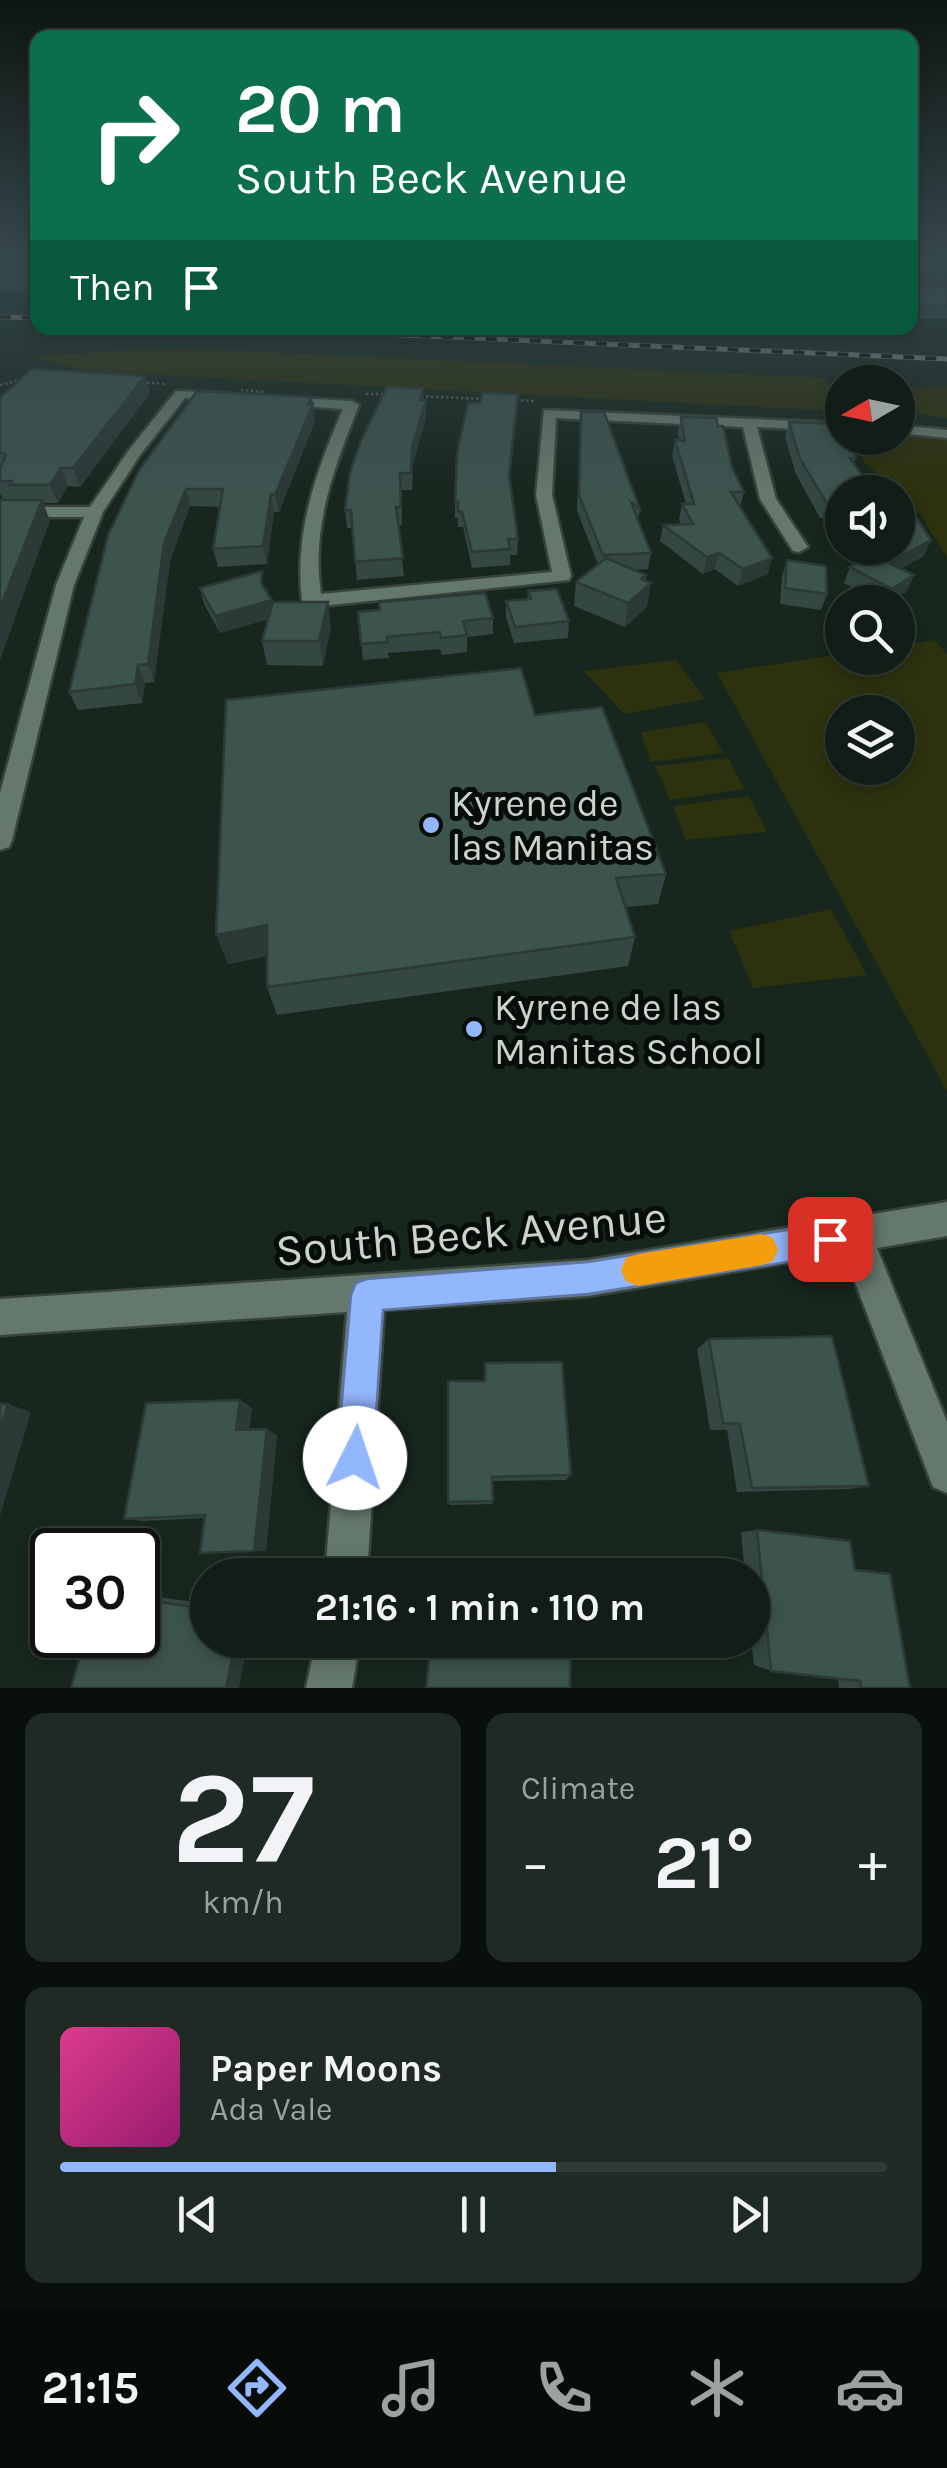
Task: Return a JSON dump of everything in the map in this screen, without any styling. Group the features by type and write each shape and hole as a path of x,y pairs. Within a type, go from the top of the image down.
{"street":[{"path":"0,840 65,585 94,512 178,389 232,393"},
{"path":"257,399 358,399 317,488 305,566 312,601 562,576 544,521 541,483 545,407 825,427"},
{"path":"749,423 768,499 799,547"},
{"path":"915,431 947,434"},
{"path":"0,512 94,512"},
{"name":"South Beck Avenue","path":"0,1317 588,1278 947,1219"},
{"path":"855,1235 947,1473"},
{"path":"347,1558 367,1295"},
{"path":"329,1688 335,1658"}],"path":[{"path":"0,383 36,378"},
{"path":"140,382 178,389"},
{"path":"232,393 278,393"},
{"path":"358,399 486,399"},
{"path":"504,400 545,407"}],"green space":[{"path":"175,348 824,378 825,410 83,371 32,356"},
{"path":"947,387 947,418 915,413 915,388"},
{"path":"915,431 947,434 947,558 915,509 915,475 878,475 860,455 915,455"},
{"path":"935,640 947,654 947,1091 717,673 825,657 825,675 915,675 915,643"},
{"path":"676,660 705,699 624,714 584,671"},
{"path":"706,722 723,753 650,762 641,732"},
{"path":"728,758 744,789 670,800 655,766"},
{"path":"749,796 767,832 686,840 673,806"},
{"path":"831,909 867,975 753,988 729,931"}],"building":[{"path":"32,369 145,376 73,468 61,468 50,485 10,485 12,481 0,481 6,455 0,452 0,398"},
{"path":"387,387 423,388 420,400 426,400 412,447 411,473 400,473 401,507 396,507 403,558 355,562 351,510 345,510 350,472"},
{"path":"197,391 312,397 308,404 313,404 275,495 271,494 263,546 213,549 223,489 186,489 164,543 148,664 138,665 135,684 69,692 108,535 139,470"},
{"path":"482,393 518,394 509,474 518,539 508,539 510,549 472,552 462,512 455,502 457,453 468,403 480,403"},
{"path":"581,412 604,412 640,509 631,502 651,553 603,555 579,495"},
{"path":"681,417 716,418 718,426 723,426 732,467 744,492 731,492 772,558 743,569 719,553 707,557 663,525 693,524 682,504 694,504 675,440 685,441"},
{"path":"789,422 825,423 825,455 855,455 856,458 850,458 862,475 825,475 825,500 800,459"},
{"path":"0,500 42,500 0,608"},
{"path":"915,515 931,540 915,549"},
{"path":"606,558 646,575 641,579 651,583 628,603 576,582"},
{"path":"787,560 826,566 825,594 785,588"},
{"path":"893,565 914,575 898,585 884,585 850,567"},
{"path":"262,571 261,583 272,600 215,616 200,588"},
{"path":"557,589 569,621 515,627 506,601 531,599 528,591"},
{"path":"485,593 493,618 463,621 467,635 441,638 440,632 387,637 387,642 361,644 358,612 380,610 379,602"},
{"path":"273,602 328,602 319,641 262,641"},
{"name":"Kyrene de las Manitas","path":"521,668 535,715 602,707 666,874 616,878 635,937 267,987 267,925 216,935 226,700"},
{"path":"832,1336 869,1486 752,1488 740,1424 723,1423 709,1339"},
{"path":"562,1362 571,1475 492,1477 493,1501 448,1502 448,1381 485,1381 485,1363"},
{"path":"240,1400 236,1430 267,1429 254,1551 200,1553 205,1515 124,1519 146,1403"},
{"path":"0,1404 8,1404 0,1430"},
{"path":"757,1530 850,1541 855,1570 890,1574 910,1688 861,1688 860,1681 771,1671 770,1558 760,1558"},
{"path":"160,1602 190,1606 190,1658 232,1658 226,1688 71,1688 79,1658 160,1658"},
{"path":"429,1658 571,1658 570,1688 426,1688"}],"railway":[{"path":"403,335 947,359"}],"slow traffic":[{"path":"638,1270 762,1250"}],"place":[{"name":"Kyrene de las Manitas","path":"431,825"},
{"name":"Kyrene de las Manitas School","path":"474,1029"}],"route":[{"path":"355,1458 367,1295 588,1278 830,1239"}]}
